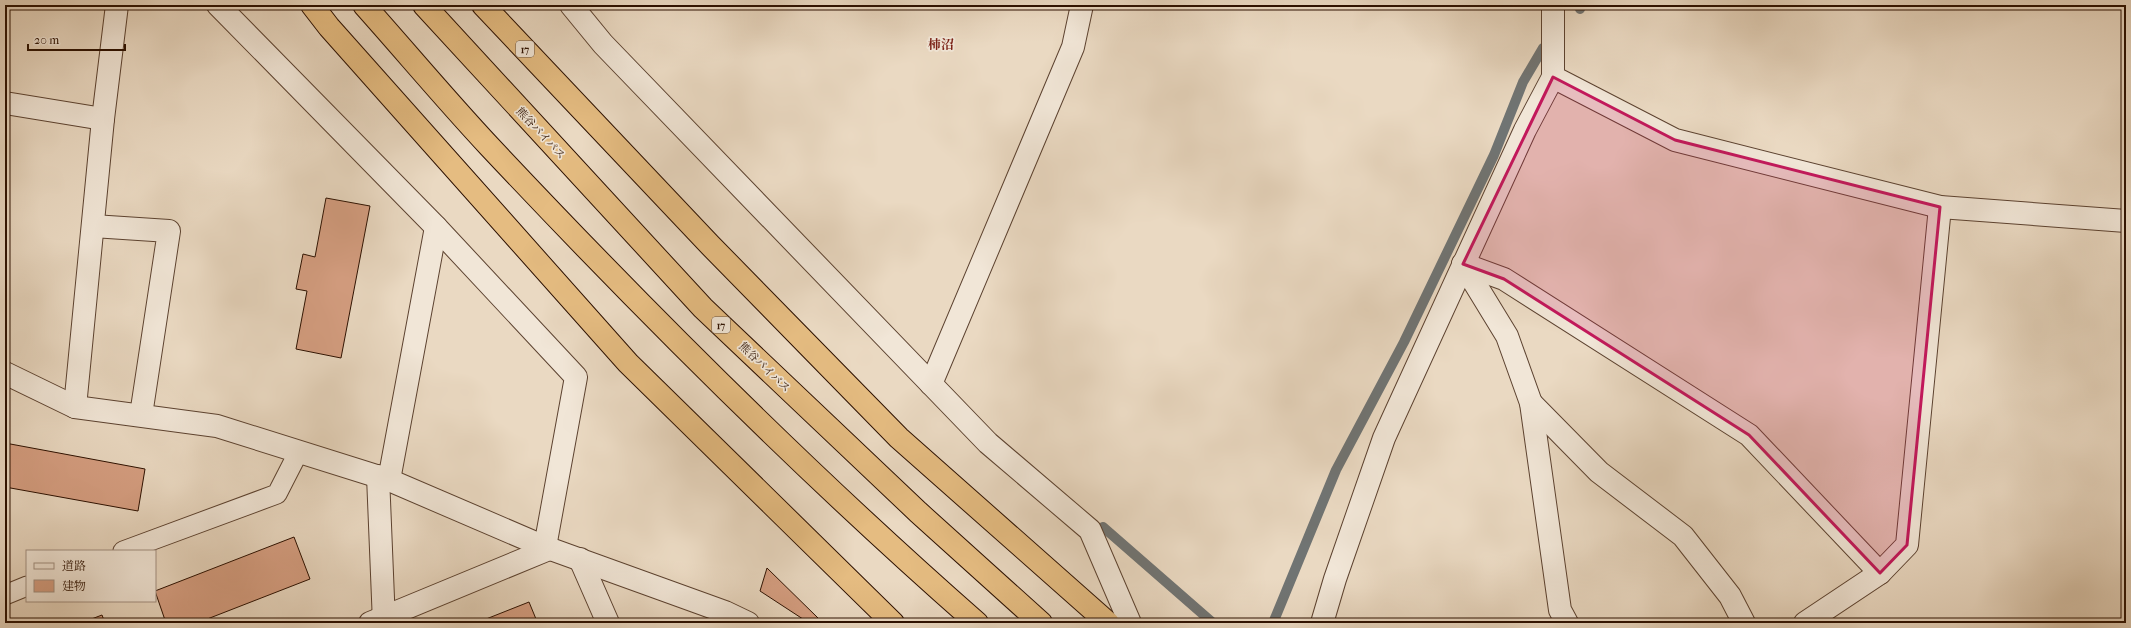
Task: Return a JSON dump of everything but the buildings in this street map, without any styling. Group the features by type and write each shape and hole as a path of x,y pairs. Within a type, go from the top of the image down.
{"highway":[{"path":"312,5 329,27 628,363 893,623"},
{"path":"364,5 488,145 702,366 911,565 977,623"},
{"name":"熊谷バイパス","path":"424,5 703,308 918,512 1042,623"},
{"name":"17","path":"483,5 710,245 899,438 1108,623"}],"street":[{"path":"75,407 103,119 117,5"},
{"path":"218,5 436,227 576,376 547,548"},
{"path":"571,5 603,44 988,443 1090,530 1130,623"},
{"path":"931,384 1073,47 1082,5"},
{"path":"1322,623 1335,579 1384,438 1525,130 1553,77 1553,5"},
{"path":"1553,77 1675,140 1940,207 2126,221"},
{"path":"5,103 103,119"},
{"path":"1805,623 1880,573 1907,545 1940,207"},
{"path":"93,226 169,231 141,416"},
{"path":"379,621 383,597 383,478 436,227"},
{"path":"1463,264 1506,336 1531,403 1560,610 1567,623"},
{"path":"1463,264 1504,279 1749,435 1880,573"},
{"path":"5,373 75,407 217,426 383,478 547,548 725,612 748,623"},
{"path":"1531,403 1599,472 1683,536 1730,596 1744,623"},
{"path":"379,621 547,548"},
{"path":"580,559 608,623"}],"lane":[{"path":"126,550 277,494 299,451"},
{"path":"5,594 26,586"}],"highlighted area":[{"path":"1553,77 1675,140 1940,207 1907,545 1880,573 1749,435 1504,279 1463,264"}],"waterway":[{"path":"1580,9 1581,5"},
{"path":"1273,623 1336,470 1404,342 1494,155 1523,82 1543,48"},
{"path":"1103,527 1213,623"}],"district":[{"name":"柿沼","path":"941,44"}]}
